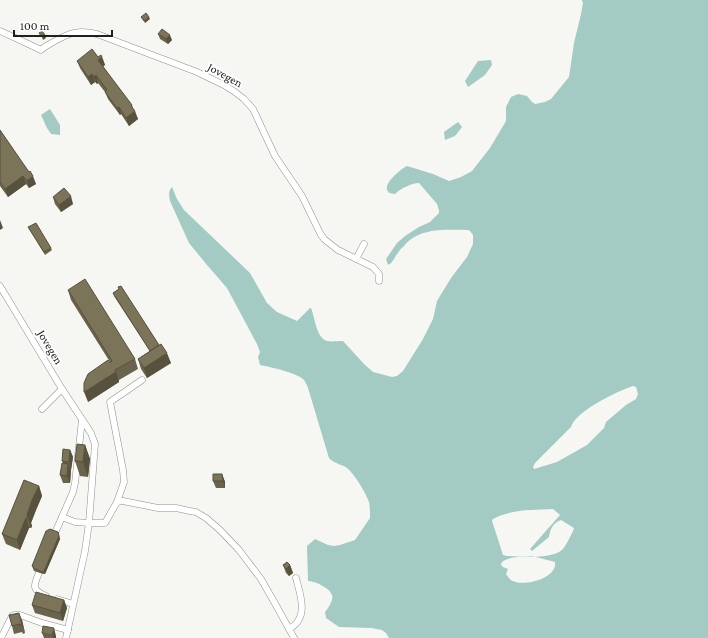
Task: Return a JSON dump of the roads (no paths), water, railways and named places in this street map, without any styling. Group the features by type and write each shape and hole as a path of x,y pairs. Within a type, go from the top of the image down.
{"street":[{"name":"Jovegen","path":"0,32 41,50 67,35 77,32 97,34 197,72 211,78 235,92 253,109 275,156 302,196 324,239 338,250 373,267 379,274 379,281"},
{"path":"356,259 364,244"},
{"name":"Jovegen","path":"0,286 62,389 91,433 95,444 89,523 85,551 66,638"},
{"path":"62,517 75,522 105,523 117,502 124,482 110,402 142,380"},
{"path":"42,409 62,389"},
{"path":"55,533 73,492 82,420"},
{"path":"117,502 124,501 158,508 176,508 196,512 206,518 239,550 261,579 294,638"},
{"path":"39,573 34,585 39,593 73,604"},
{"path":"289,629 297,624 302,613 301,599 296,578"},
{"path":"1,638 12,616 14,615 20,615 68,630"}],"water":[{"path":"582,0 708,0 708,638 389,638 382,630 371,628 339,627 326,618 325,612 332,599 331,592 322,585 308,581 307,546 315,539 334,546 355,540 370,518 369,502 360,484 351,472 346,467 333,462 329,458 308,388 304,380 289,372 260,365 258,357 260,352 257,344 227,288 189,243 170,201 170,190 172,187 184,210 250,273 267,303 277,312 297,321 311,308 318,332 323,339 327,341 343,341 373,372 392,377 397,376 403,371 423,339 433,319 437,301 451,278 467,257 473,244 473,235 468,230 442,230 418,235 410,240 400,250 393,261 388,265 386,259 397,243 419,227 430,222 439,213 437,204 419,183 406,187 395,194 389,193 387,189 389,181 407,166 433,174 449,181 461,177 472,171 490,148 506,121 506,107 511,97 518,94 527,96 535,104 551,99 569,77 574,43 583,3","holes":["633,386 636,387 638,394 636,399 626,405 606,422 604,428 587,445 557,462 534,469 533,467 535,463 571,427 581,414 607,397","553,509 560,515 530,549 532,551 549,537 552,527 558,521 561,520 574,528 562,550 550,555 535,557 555,562 555,568 551,573 539,580 518,583 509,578 506,574 508,569 501,565 505,560 523,557 503,555 492,521 493,519 507,513"]},
{"path":"491,60 492,65 485,75 468,87 465,81 478,61"},
{"path":"50,109 60,125 60,135 51,134 41,115"},
{"path":"458,122 462,127 455,136 445,140 444,132"}]}
